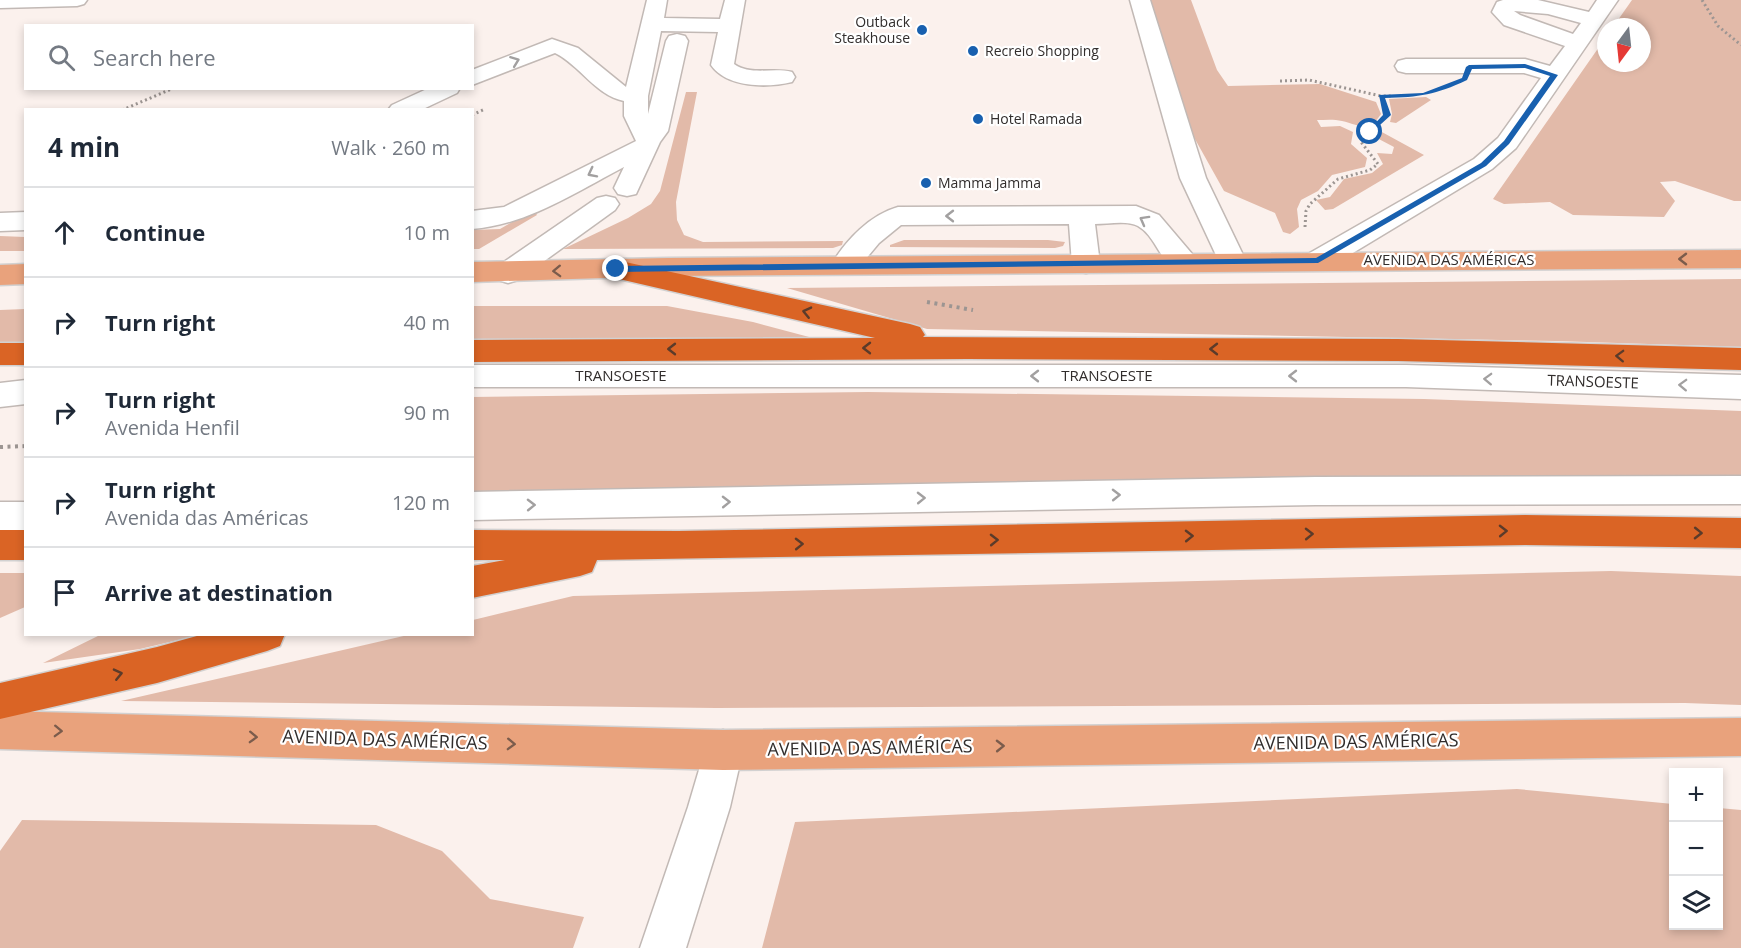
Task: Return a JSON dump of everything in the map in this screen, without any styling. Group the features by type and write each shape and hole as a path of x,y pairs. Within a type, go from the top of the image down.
{"highway":[{"path":"616,269 967,348"},
{"path":"474,351 967,348 1398,350 1741,359"},
{"path":"0,354 24,354"},
{"path":"474,545 678,546 1525,530 1741,533"},
{"path":"474,582 540,568 678,546"},
{"path":"0,701 157,665 260,636"}],"main road":[{"name":"AVENIDA DAS AMÉRICAS","path":"474,273 845,265 1741,259"},
{"path":"0,275 24,274"},
{"name":"AVENIDA DAS AMÉRICAS","path":"0,729 723,750 1741,737"}],"street":[{"path":"0,2 77,0"},
{"path":"646,144 636,116 636,96 657,0"},
{"path":"735,0 722,65 727,72 742,76 783,77"},
{"path":"1140,0 1193,178 1230,252 1232,261"},
{"path":"1318,261 1483,164 1507,142 1608,0"},
{"path":"1578,43 1512,20 1503,12 1504,6 1510,2 1526,2 1593,20"},
{"path":"652,24 729,26"},
{"path":"508,273 617,196 646,144 656,131 677,41"},
{"path":"474,77 552,46 568,49 582,64 621,93 636,96"},
{"path":"1406,66 1525,66 1554,75"},
{"path":"404,108 445,90"},
{"path":"474,219 488,219 512,213 646,144"},
{"path":"533,202 585,220"},
{"path":"845,265 892,217 1081,215 1144,217 1150,221 1183,262"},
{"path":"1081,215 1086,264"},
{"path":"0,222 24,221"},
{"name":"TRANSOESTE","path":"474,376 1406,376 1741,387"},
{"path":"0,378 24,378"},
{"path":"0,395 24,392"},
{"path":"474,506 1316,491 1741,490"},
{"path":"663,948 709,807 723,750"}],"path":[{"path":"1702,0 1711,18 1730,38 1741,45"},
{"path":"1280,81 1309,80 1381,96 1393,96"},
{"path":"127,108 169,90"},
{"path":"1305,230 1305,210 1312,199 1326,191 1343,176 1372,170 1378,164 1376,158 1361,142 1362,135 1370,132 1387,115 1381,96"},
{"path":"0,447 24,446"}],"shaded area":[{"path":"1145,0 1191,0 1217,70 1228,86 1320,84 1376,102 1381,114 1368,126 1336,120 1317,120 1321,127 1340,126 1353,132 1351,144 1367,158 1365,167 1332,175 1318,191 1301,200 1297,209 1299,227 1290,234 1283,232 1275,213 1224,191 1181,114"},
{"path":"1632,0 1741,0 1741,201 1734,201 1675,181 1660,182 1675,201 1664,217 1573,215 1550,202 1504,204 1493,199 1597,50 1597,72 1651,72 1651,18 1619,18"},
{"path":"686,92 697,92 676,202 677,220 684,235 703,242 843,241 842,245 833,248 563,249 628,218 651,204 660,191"},
{"path":"1426,97 1431,100 1396,123 1390,122 1392,114 1389,99"},
{"path":"1380,131 1424,155 1333,209 1325,210 1316,200 1330,197 1344,179 1372,173 1383,164 1377,153 1392,154 1394,147 1373,136"},
{"path":"535,212 537,215 479,249 474,249 474,230 500,229 528,213"},
{"path":"0,236 24,237 24,251 0,251"},
{"path":"904,240 1065,242 1063,246 1055,248 890,247"},
{"path":"1741,279 1741,347 1556,341 927,329 787,288"},
{"path":"474,306 667,306 753,322 828,342 474,344"},
{"path":"24,309 24,346 0,347 0,310"},
{"path":"868,392 1424,399 1741,411 1741,482 474,500 474,397"},
{"path":"1611,571 1741,576 1741,705 1685,703 716,708 121,701 404,636 474,636 474,620 573,596"},
{"path":"0,573 24,573 24,607 0,618"},
{"path":"98,636 195,636 140,649 43,663"},
{"path":"1517,789 1669,804 1669,930 1723,930 1723,808 1741,810 1741,948 762,948 795,822"},
{"path":"22,820 376,825 442,851 490,899 584,917 573,948 0,948 0,851"}],"place":[{"name":"Outback Steakhouse","path":"922,30"},
{"name":"Recreio Shopping","path":"973,51"},
{"name":"Hotel Ramada","path":"978,119"},
{"name":"Mamma Jamma","path":"926,183"}],"route":[{"path":"616,269 1318,261 1451,185 1483,164 1507,142 1554,75 1525,66 1469,67 1465,79 1440,90 1423,95 1381,96 1387,115 1370,132"}]}
